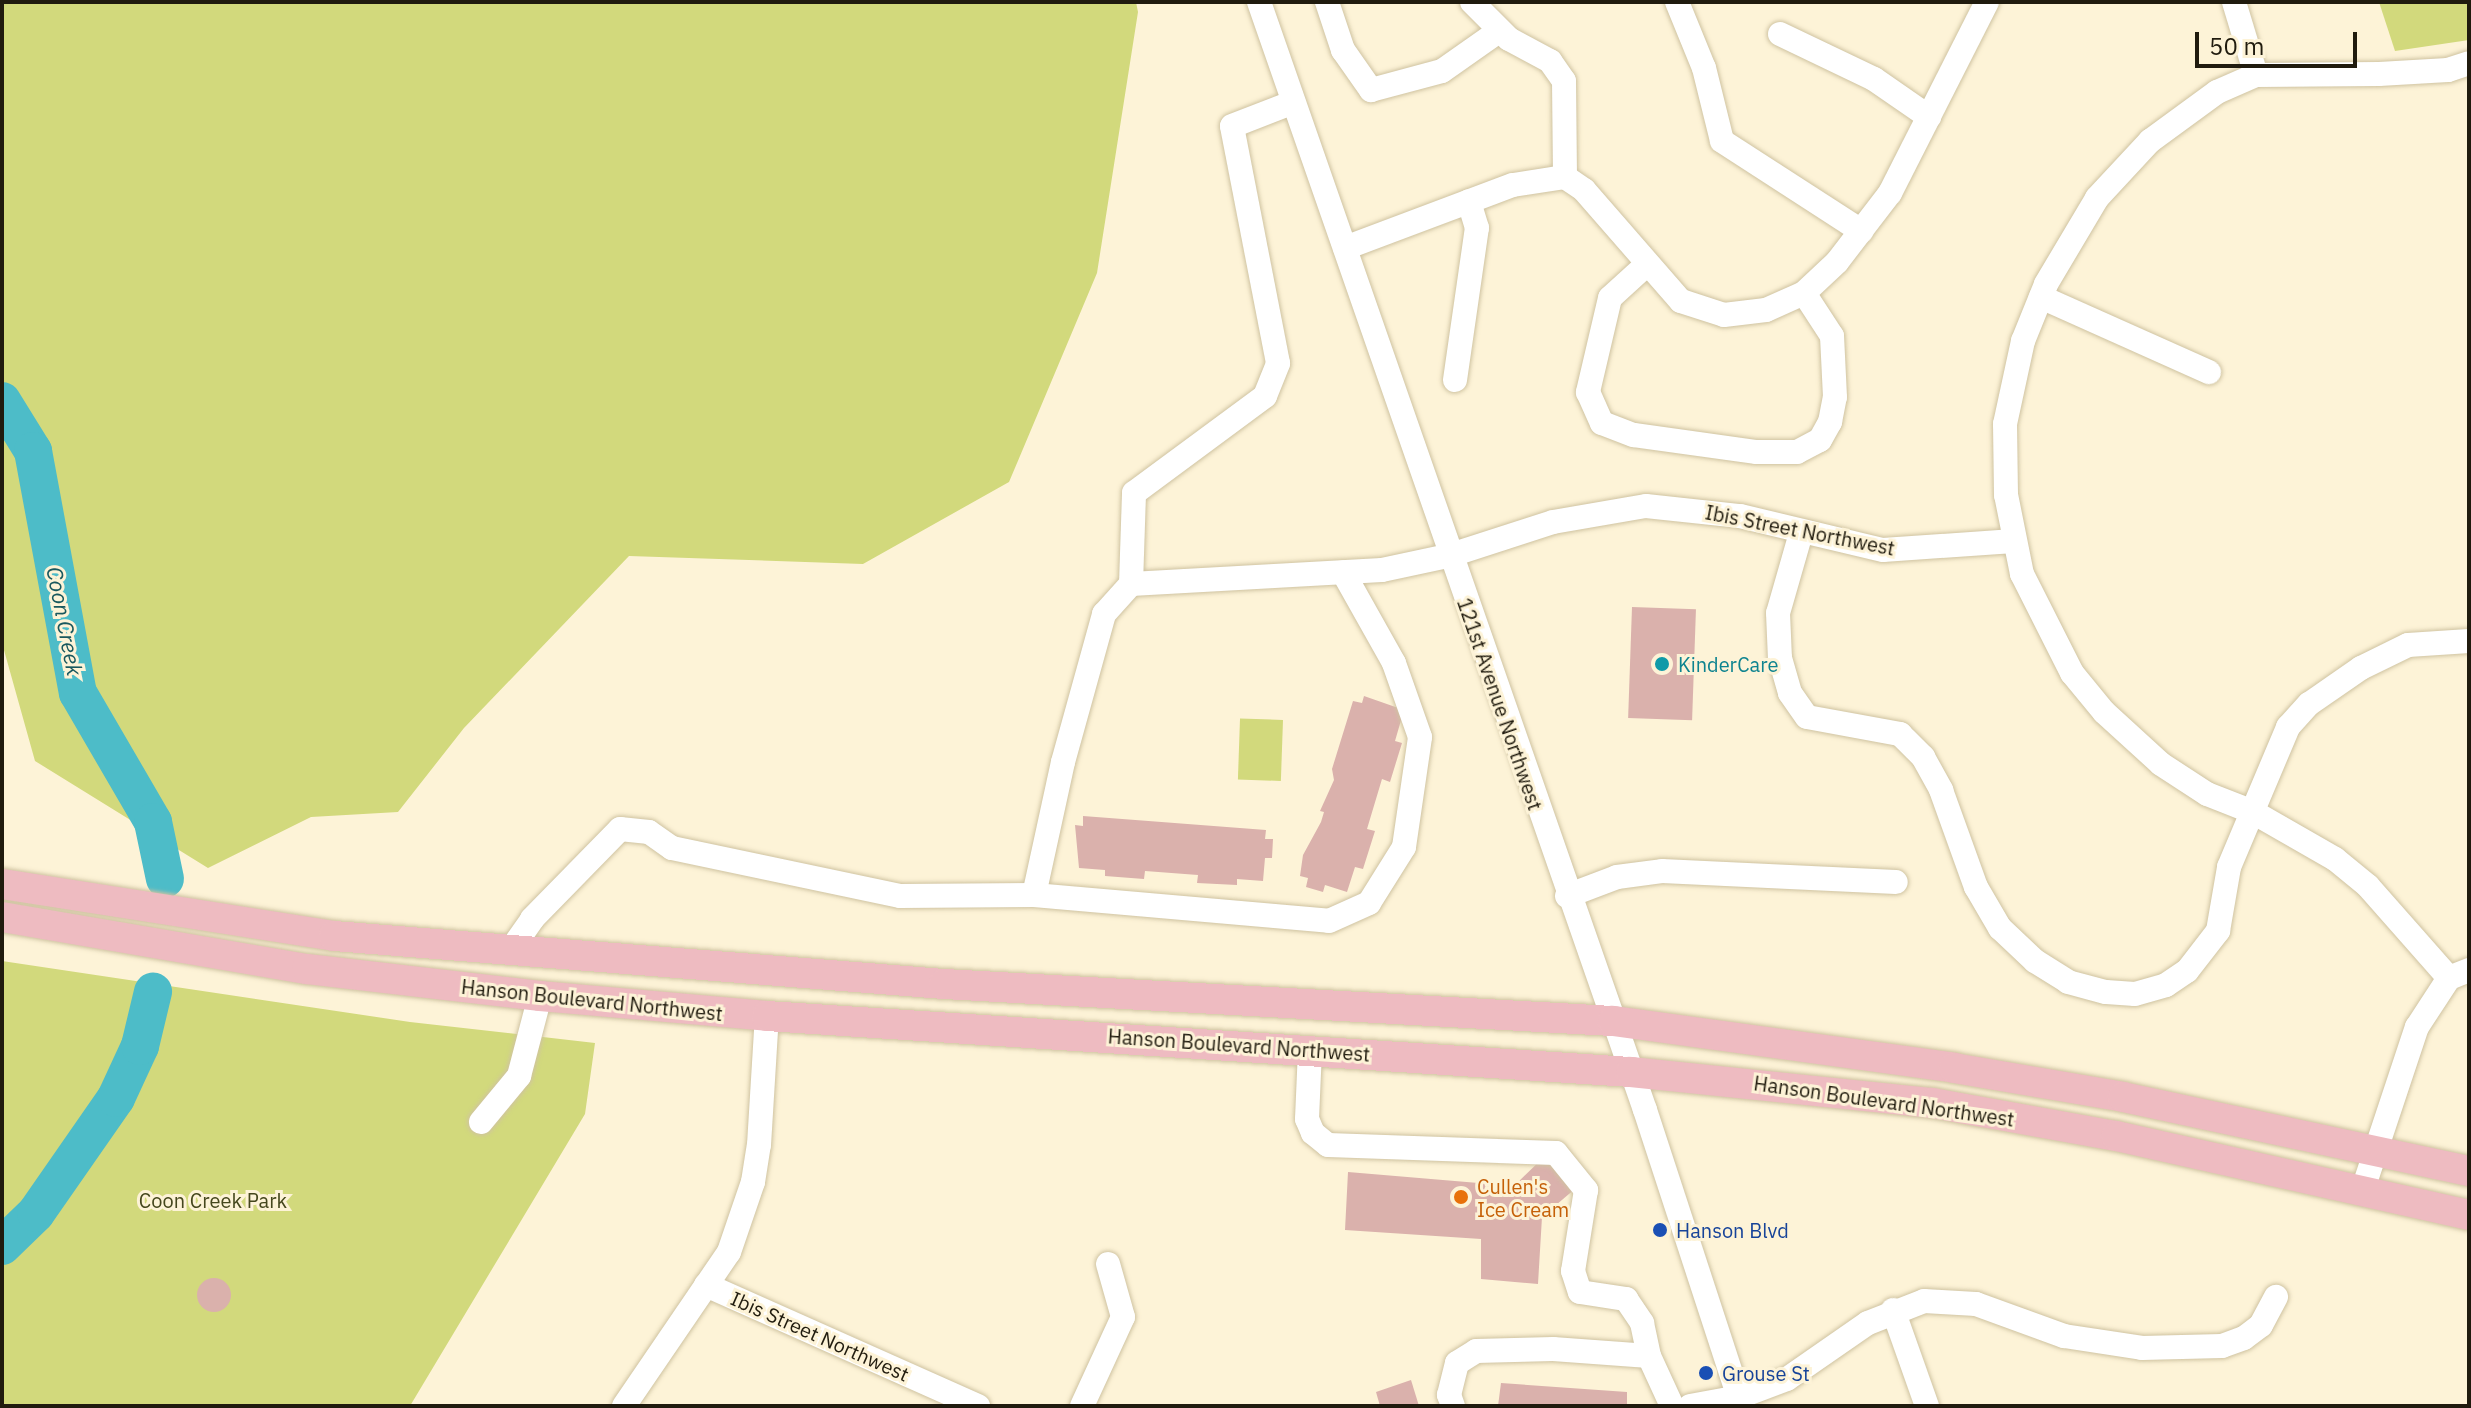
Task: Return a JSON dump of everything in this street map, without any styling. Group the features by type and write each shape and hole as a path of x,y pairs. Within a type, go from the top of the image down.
{"main road":[{"path":"2,875 38,891"},
{"name":"Hanson Boulevard Northwest","path":"2,884 334,936 510,951 1011,988 1613,1021 1967,1070 2469,1171"},
{"name":"Hanson Boulevard Northwest","path":"2,917 307,969 540,996 767,1016 1631,1072 1932,1103 2116,1136 2469,1215"},
{"path":"540,996 547,981 567,971 975,1000 1011,988"}],"street":[{"name":"121st Avenue Northwest","path":"1259,2 1448,556 1631,1072 1741,1401"},
{"path":"1327,2 1343,50 1371,90 1442,71 1499,31"},
{"path":"1472,2 1499,31 1550,61 1564,81 1565,177"},
{"path":"1677,2 1704,68 1722,141 1861,231"},
{"path":"1345,248 1513,185 1565,177 1584,190 1645,266 1681,301 1724,315 1766,310 1804,293 1861,231 1890,193 1987,2"},
{"path":"2234,2 2256,75"},
{"path":"1780,34 1874,79 1929,117"},
{"path":"2362,1192 2401,1066 2417,1027 2459,974 2368,886 2335,859 2253,812 2207,794 2173,771 2104,712 2072,673 2022,574 2006,495 2005,424 2023,341 2041,297 2097,198 2150,141 2217,92 2256,75 2379,74 2448,70 2469,63"},
{"path":"1034,895 1063,762 1104,614 1131,584 1134,493 1265,396 1278,363 1232,126 1294,102"},
{"path":"1455,380 1477,228 1469,201"},
{"path":"1645,266 1610,298 1588,392 1602,423 1634,435 1757,452 1797,452 1820,440 1830,422 1835,397 1832,336 1804,293"},
{"path":"2041,297 2209,372"},
{"name":"Ibis Street Northwest","path":"1131,584 1343,572 1448,556 1553,522 1646,506 1740,516 1801,533 1883,550 2014,541"},
{"path":"1801,533 1778,613 1780,658 1790,693 1807,717 1900,734 1923,757 1941,790 1976,887 1992,914 2035,961 2057,975 2106,992 2135,994 2166,985 2187,971 2218,931 2229,867 2288,727 2331,687 2408,645 2469,641"},
{"path":"510,951 532,919 620,829 649,832 672,848 900,896 1034,895 1329,921 1369,903 1404,847 1420,737 1394,663 1343,572"},
{"path":"1567,896 1617,877 1662,871 1896,882"},
{"path":"481,1122 519,1076 540,996"},
{"path":"624,1406 729,1252 753,1182 767,1016"},
{"path":"1310,1050 1307,1119 1328,1145 1556,1153 1586,1190 1573,1271 1580,1292 1626,1299 1642,1323 1649,1356 1672,1406"},
{"path":"1082,1406 1123,1317 1108,1264"},
{"name":"Ibis Street Northwest","path":"706,1285 978,1406"},
{"path":"1690,1406 1741,1401 1787,1379 1893,1310 1948,1301 1976,1304 2064,1336 2105,1344 2193,1347 2244,1338 2261,1325 2276,1297"},
{"path":"1893,1310 1927,1406"},
{"path":"1453,1406 1449,1395 1457,1363 1476,1351 1553,1349 1649,1356"}],"green space":[{"path":"2,2 1136,2 1138,12 1097,273 1009,482 863,564 629,556 464,728 398,812 311,817 208,868 35,761 2,643"},
{"path":"2379,2 2469,2 2469,40 2395,51"},
{"path":"1240,718 1283,720 1281,781 1238,779"},
{"name":"Coon Creek Park","path":"2,961 410,1022 595,1043 585,1114 410,1406 2,1406"}],"building":[{"name":"KinderCare","path":"1632,607 1696,609 1692,720 1628,718"},
{"path":"1364,696 1404,710 1395,741 1402,743 1390,782 1382,779 1367,829 1375,831 1363,869 1355,867 1347,892 1325,885 1323,892 1306,887 1308,878 1300,876 1303,855 1321,822 1324,812 1320,811 1334,780 1332,769 1353,701 1362,703"},
{"path":"1083,816 1266,830 1265,839 1273,839 1272,858 1265,858 1263,881 1237,879 1237,885 1197,883 1198,875 1145,871 1144,879 1105,876 1105,870 1079,868 1075,825 1083,826"},
{"path":"1548,1153 1576,1188 1542,1217 1538,1284 1481,1279 1481,1239 1345,1230 1348,1172 1514,1186"},
{"path":"214,1278 226,1283 231,1295 226,1307 214,1312 202,1307 197,1295 202,1283"},
{"path":"1411,1380 1419,1406 1380,1406 1376,1392"},
{"path":"1501,1383 1627,1392 1627,1406 1498,1406"}],"waterway":[{"name":"Coon Creek","path":"2,401 33,451 78,693 153,822 165,879"},
{"name":"Coon Creek","path":"2,1246 36,1213 116,1098 140,1046 153,992"}],"place":[{"name":"KinderCare","path":"1662,664"},
{"name":"Cullen's Ice Cream","path":"1461,1197"},
{"name":"Hanson Blvd","path":"1660,1230"},
{"name":"Grouse St","path":"1706,1373"}]}
